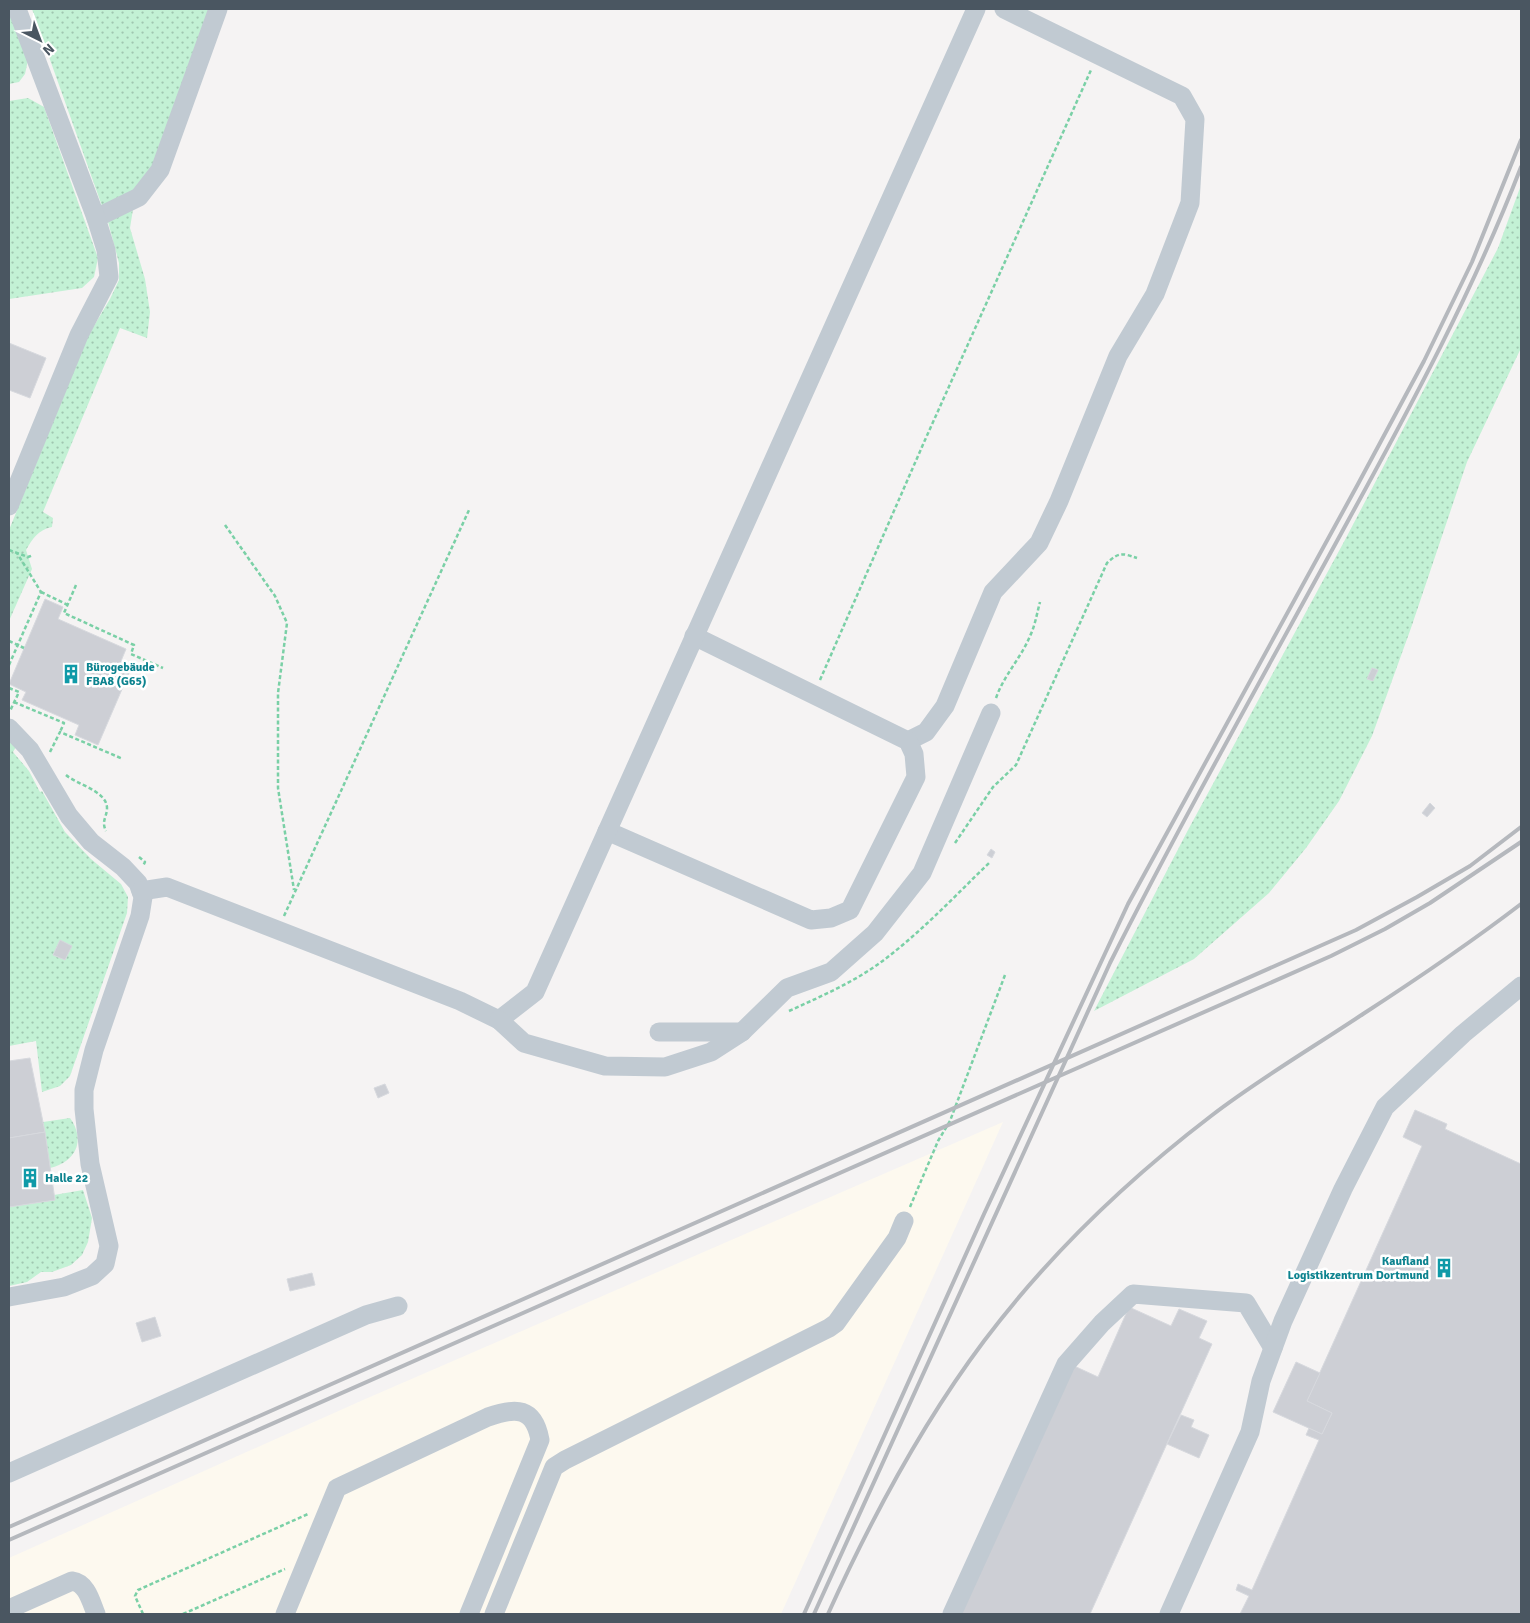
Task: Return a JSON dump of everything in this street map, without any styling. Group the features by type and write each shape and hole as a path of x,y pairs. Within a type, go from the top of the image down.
{"lane":[{"path":"9,506 79,335 109,277 106,250 96,218 18,9"},
{"path":"96,218 139,197 160,170 218,9"},
{"path":"499,1020 535,992 976,9"},
{"path":"908,741 926,732 945,706 993,592 1039,543 1118,356 1156,294 1190,203 1195,119 1182,96 1004,9"},
{"path":"607,831 811,920 831,918 850,910 916,777 914,754 908,741 694,636"},
{"path":"138,886 168,887 460,1001 499,1020 524,1043 605,1066 665,1067 711,1052 742,1032 787,988 831,972 875,933 922,873 991,713"},
{"path":"9,1297 64,1288 92,1276 106,1264 109,1246 90,1164 84,1109 84,1090 94,1050 140,916 143,897 138,886 123,867 91,842 69,816 45,757 30,750 10,715"},
{"path":"1168,1614 1250,1432 1261,1381 1283,1322 1342,1189 1385,1107 1462,1034 1521,986"},
{"path":"659,1032 742,1032"},
{"path":"686,1060 687,1032"},
{"path":"494,1614 554,1467 829,1328 836,1323 897,1238 904,1221"},
{"path":"952,1614 1066,1364 1102,1323 1133,1294 1246,1303 1273,1348"},
{"path":"9,1473 366,1315 398,1306"},
{"path":"285,1614 333,1496 488,1417 507,1410 523,1412 538,1427 540,1440 469,1614"},
{"path":"9,1609 38,1606 72,1581 79,1582 84,1586 96,1614"}],"path":[{"path":"814,695 925,440 1097,55"},
{"path":"278,929 469,510"},
{"path":"225,525 276,596 287,623 278,693 278,788 294,892"},
{"path":"9,550 28,557 33,555"},
{"path":"17,553 41,592 68,605"},
{"path":"952,847 993,787 1016,764 1107,563 1116,555 1124,554 1137,558"},
{"path":"76,585 64,613 134,645 131,654 163,668"},
{"path":"9,666 41,592"},
{"path":"991,713 1001,684 1031,635 1040,602"},
{"path":"9,641 24,648"},
{"path":"9,688 19,692 10,715"},
{"path":"14,702 64,723 45,757"},
{"path":"60,732 123,759"},
{"path":"45,744 45,757"},
{"path":"61,768 66,776 75,782 88,786 105,802 107,809 103,825 108,835"},
{"path":"135,855 145,862 138,886"},
{"path":"904,1221 938,1141 950,1121 1005,976"},
{"path":"143,1614 135,1596 138,1590 333,1496"},
{"path":"183,1614 308,1559"}],"shaded area":[{"path":"1003,1122 781,1614 9,1614 9,1558 363,1400"}],"green space":[{"path":"9,9 28,60 25,74 19,82 9,84"},
{"path":"32,9 211,9 155,164 137,189 102,206"},
{"path":"28,98 44,107 98,258 94,277 82,288 9,299 9,101"},
{"path":"1521,185 1521,348 1467,462 1372,736 1339,801 1306,848 1269,893 1194,959 1094,1011 1188,830 1346,538 1498,248"},
{"path":"134,203 130,228 145,279 150,312 147,338 120,328 43,512 53,518 52,527 36,535 26,550 32,569 9,621 9,530 88,336 119,280 119,263 107,218"},
{"path":"9,740 16,747 13,752 29,771 40,792 42,791 65,832 91,859 121,884 128,897 127,913 70,1076 60,1086 42,1092 36,1041 9,1046"},
{"path":"70,1118 77,1134 78,1142 76,1149 66,1161 50,1168 43,1122"},
{"path":"83,1190 92,1218 88,1242 82,1255 71,1265 52,1272 41,1272 27,1282 9,1286 9,1207 55,1200 54,1195"}],"building":[{"path":"9,343 46,358 30,398 9,390"},
{"name":"Bürogebäude FBA8 (G65)","path":"45,599 63,607 58,619 126,649 121,661 132,666 98,745 75,735 79,725 22,700 26,692 9,684"},
{"path":"1372,668 1378,670 1373,681 1367,679"},
{"path":"1430,803 1435,808 1427,817 1422,813"},
{"path":"991,849 995,852 992,858 987,855"},
{"path":"60,940 72,946 65,960 53,955"},
{"path":"30,1058 45,1132 9,1138 9,1061"},
{"path":"385,1084 389,1093 378,1098 374,1088"},
{"name":"Kaufland Logistikzentrum Dortmund","path":"1415,1110 1447,1124 1445,1129 1521,1164 1521,1614 1240,1614 1249,1596 1236,1590 1238,1584 1252,1590 1319,1440 1306,1435 1309,1428 1322,1434 1332,1413 1307,1401 1422,1146 1403,1137"},
{"name":"Halle 22","path":"45,1132 55,1200 9,1207 9,1138"},
{"path":"312,1273 315,1285 290,1291 287,1279"},
{"path":"1129,1307 1171,1326 1179,1309 1207,1321 1199,1338 1212,1344 1090,1614 959,1614 1072,1365 1098,1377"},
{"path":"155,1317 161,1336 142,1342 136,1323"},
{"path":"1296,1362 1320,1373 1307,1401 1332,1413 1322,1434 1273,1412"},
{"path":"1181,1415 1194,1420 1191,1427 1209,1435 1199,1458 1167,1444"}],"railway":[{"path":"804,1614 984,1214 1128,904 1424,361 1472,262 1521,140"},
{"path":"814,1614 1110,963 1198,795 1419,389 1463,302 1521,167"},
{"path":"9,1527 1356,930 1470,866 1521,827"},
{"path":"9,1540 1331,956 1385,929 1430,903 1521,842"},
{"path":"828,1614 898,1473 939,1406 984,1341 1009,1310 1035,1279 1090,1221 1179,1141 1229,1102 1423,974 1521,904"}],"place":[{"name":"Bürogebäude FBA8 (G65)","path":"71,674"},
{"name":"Halle 22","path":"30,1178"},
{"name":"Kaufland Logistikzentrum Dortmund","path":"1444,1268"}]}
